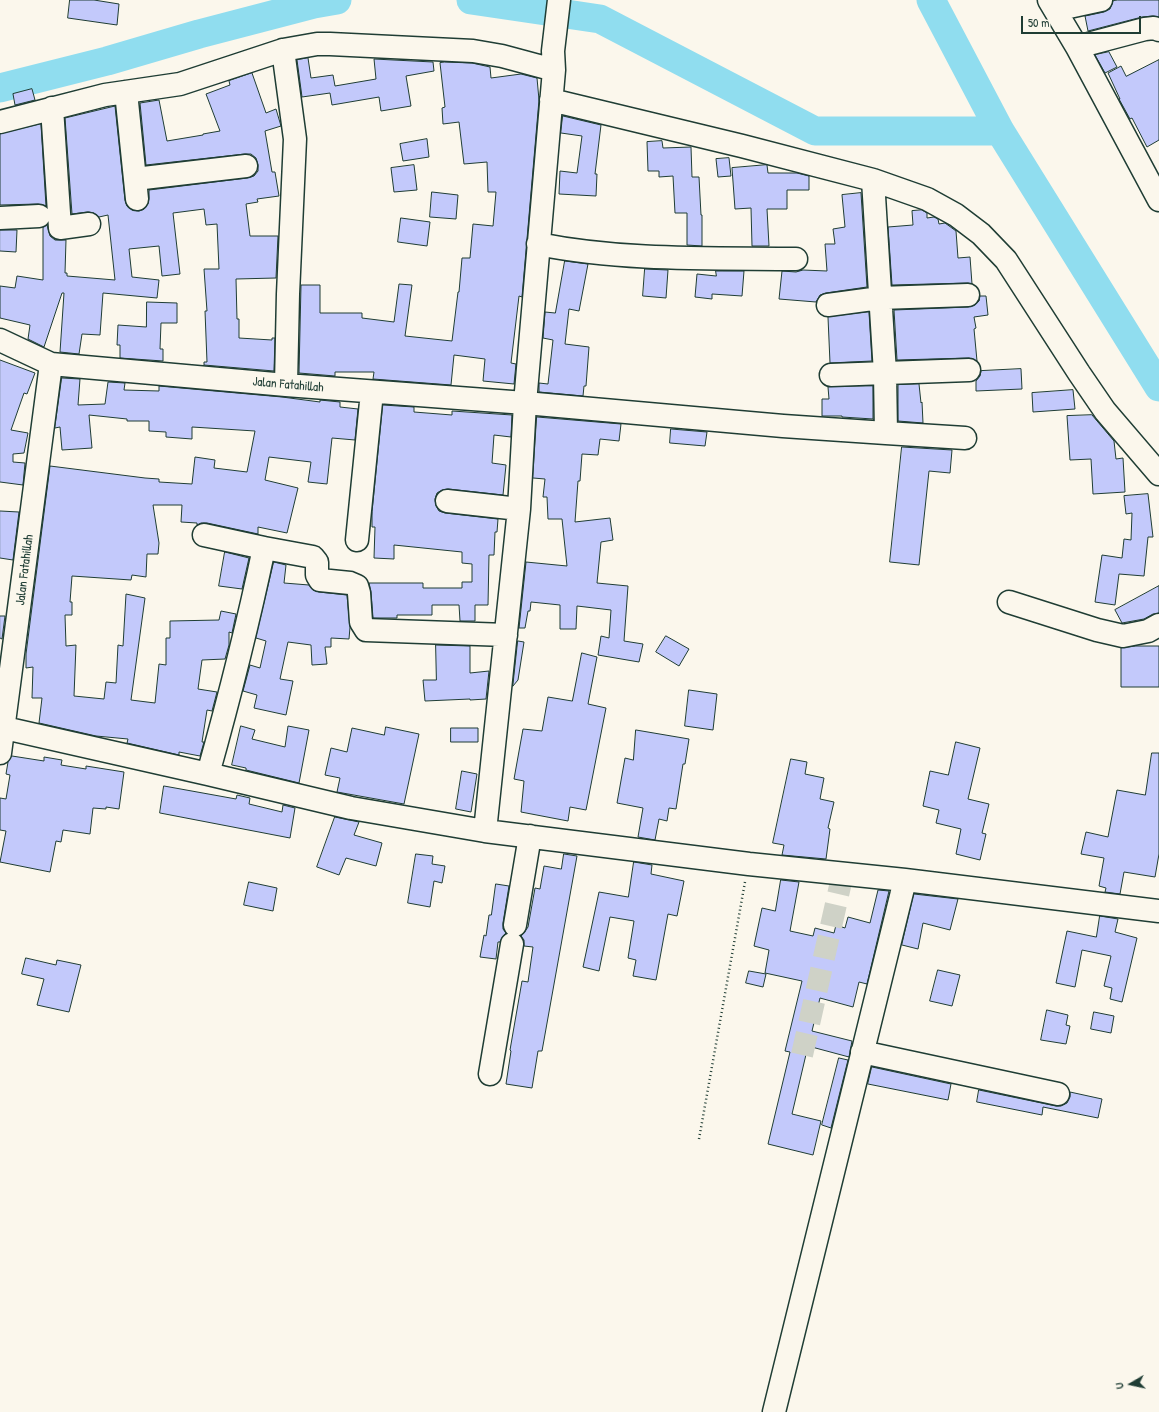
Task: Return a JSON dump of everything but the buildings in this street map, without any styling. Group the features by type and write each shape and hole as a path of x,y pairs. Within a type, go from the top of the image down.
{"street":[{"path":"485,831 519,509 525,404 559,0"},
{"path":"1101,0 1052,5 1077,47 1159,200"},
{"path":"1077,47 1145,29 1154,28 1159,30"},
{"path":"0,122 105,95 180,84 284,50 317,44 456,49 502,56 553,61"},
{"path":"284,50 295,139 288,294 286,385"},
{"path":"126,92 136,189 246,166"},
{"path":"551,100 742,146 873,180 927,199 956,215 982,234 1006,260 1105,411 1159,474"},
{"path":"52,108 60,228 89,224"},
{"path":"873,180 885,373 886,433"},
{"path":"0,218 39,216"},
{"path":"538,244 581,252 621,256 796,259"},
{"path":"828,304 880,298 968,295"},
{"name":"Jalan Fatahillah","path":"0,340 51,364 783,426 965,438"},
{"name":"Jalan Fatahillah","path":"0,753 2,728 51,364"},
{"path":"831,375 969,370"},
{"path":"357,540 372,392"},
{"path":"447,501 519,509"},
{"path":"204,535 313,557 317,562 317,575 320,580 350,583 357,586 359,593 361,622 366,630 506,635"},
{"path":"208,774 232,688 264,548"},
{"path":"1009,602 1097,630 1123,636 1148,631 1159,625"},
{"path":"2,728 351,808 485,831 749,864 905,880 1159,911"},
{"path":"490,1074 530,836"},
{"path":"774,1412 785,1362 905,880"},
{"path":"862,1052 1058,1094"}],"path":[{"path":"699,1139 749,864"}],"waterway":[{"path":"0,88 107,61 199,34 314,4 337,0"},
{"path":"471,0 600,19 815,131 1000,131"},
{"path":"931,0 1000,131 1159,387"}],"tunnel":[{"path":"802,1055 843,873"}]}
